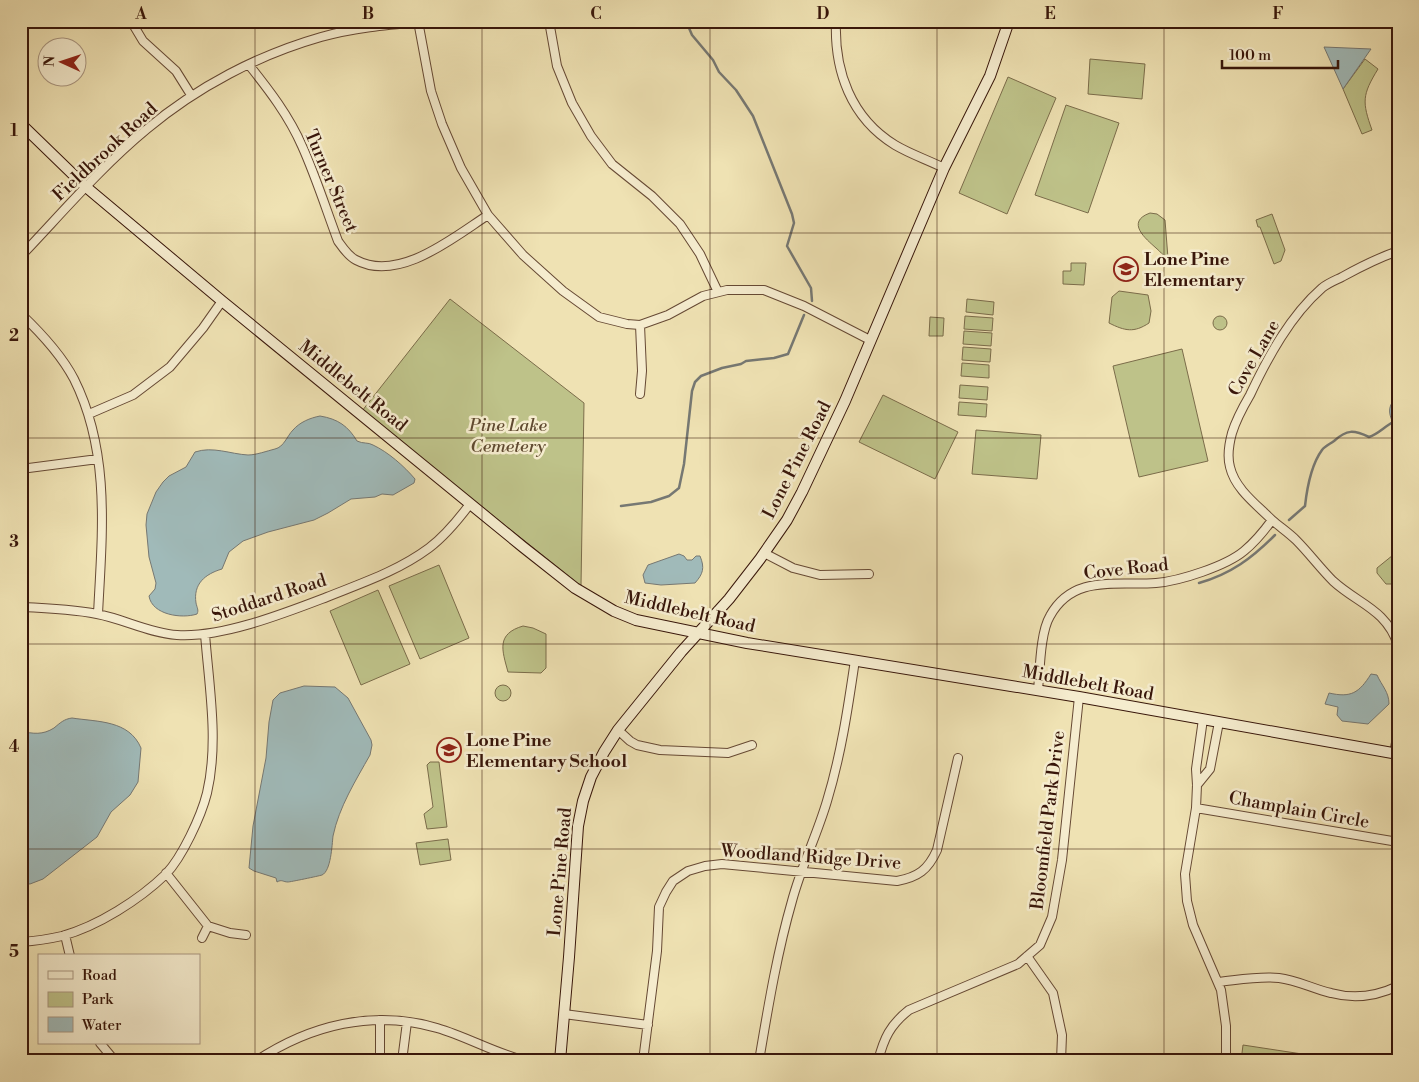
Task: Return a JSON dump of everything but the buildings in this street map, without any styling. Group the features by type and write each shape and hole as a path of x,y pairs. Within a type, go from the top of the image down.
{"street":[{"path":"131,21 143,41 176,72 191,95"},
{"path":"549,21 557,66 572,103 591,136 612,164 652,196 680,224 700,254 718,292"},
{"path":"836,21 839,68 852,100 862,114 881,135 894,145 944,168"},
{"name":"Lone Pine Road","path":"560,1061 576,847 581,809 591,777 618,730 697,633 729,598 787,520 845,401 944,168 990,76 1009,21"},
{"path":"418,22 431,91 442,124 461,168 488,215 523,255 563,291 599,317 627,324 640,325 668,315 703,296 727,290 764,290 804,306 870,340"},
{"name":"Fieldbrook Road","path":"21,256 86,187 147,129 191,95 231,73 279,52 321,37 364,28 418,22"},
{"name":"Turner Street","path":"249,65 290,122 302,146 338,240 346,252 357,260 372,265 402,264 415,260 431,252 488,215"},
{"name":"Middlebelt Road","path":"21,124 86,187 222,301 523,547 591,599 614,611 636,620 697,633 1079,697 1396,754"},
{"name":"Cove Lane","path":"1272,520 1244,492 1234,479 1229,466 1228,456 1232,432 1237,420 1259,376 1288,328 1308,301 1324,286 1379,257 1398,252"},
{"path":"89,414 133,395 170,366 203,328 222,301"},
{"path":"21,314 45,336 73,377 89,414 98,459 103,512 98,614"},
{"path":"640,325 642,371 640,394"},
{"path":"21,470 98,459"},
{"name":"Stoddard Road","path":"21,607 57,608 98,614 147,629 175,635 205,634 274,616 392,571 430,548 454,526 470,504"},
{"path":"1272,520 1296,540 1337,584 1370,606 1388,624 1398,645"},
{"name":"Cove Road","path":"1038,690 1042,644 1048,618 1064,598 1077,590 1094,584 1156,583 1180,578 1218,566 1243,552 1260,536 1272,520"},
{"path":"764,553 793,568 820,575 869,574"},
{"path":"21,942 44,940 65,935 107,918 128,904 166,873 192,832 207,794 212,744 205,634"},
{"path":"759,1061 785,933 800,872 816,835 836,768 855,660"},
{"name":"Bloomfield Park Drive","path":"878,1061 888,1031 909,1010 1018,964 1040,945 1052,917 1062,860 1079,697"},
{"path":"1203,719 1196,769 1196,808 1185,874 1187,901 1194,925 1221,990 1226,1026 1226,1061"},
{"path":"1197,785 1210,768 1219,722"},
{"path":"618,730 637,745 660,750 728,754 752,745"},
{"path":"1396,754 1398,730"},
{"name":"Woodland Ridge Drive","path":"644,1061 657,951 659,907 673,881 688,871 722,864 897,881 916,876 932,862 942,836 958,758"},
{"name":"Champlain Circle","path":"1196,808 1398,842"},
{"path":"166,873 208,926 230,933 246,935"},
{"path":"202,938 208,926"},
{"path":"65,935 70,954"},
{"path":"1027,956 1053,993 1062,1035 1061,1061"},
{"path":"1218,982 1280,978 1302,983 1331,994 1355,997 1386,992 1398,986"},
{"path":"564,1014 648,1025"},
{"path":"380,1020 380,1061"},
{"path":"256,1061 292,1039 343,1022 380,1020 407,1022 437,1028 512,1058 527,1061"},
{"path":"402,1061 407,1022"},
{"path":"101,1044 115,1061"}],"green space":[{"path":"1090,59 1145,64 1142,99 1088,94"},
{"path":"1365,59 1378,69 1366,92 1365,99 1366,112 1372,130 1362,134 1343,89"},
{"path":"1008,77 1056,98 1007,214 959,193"},
{"path":"1066,105 1119,123 1088,213 1035,195"},
{"path":"1150,213 1157,214 1165,220 1168,258 1147,240 1138,226 1139,221"},
{"path":"1272,214 1285,250 1281,261 1274,264 1256,220"},
{"path":"1071,263 1086,263 1084,285 1063,284 1063,271 1071,271"},
{"path":"1119,291 1148,295 1151,311 1149,323 1134,330 1129,330 1109,323 1112,297"},
{"name":"Pine Lake Cemetery","path":"450,299 584,403 581,586 362,411"},
{"path":"967,299 994,302 993,315 966,312"},
{"path":"965,316 993,318 992,331 964,329"},
{"path":"1217,316 1223,316 1227,323 1223,330 1217,330 1213,326 1213,320"},
{"path":"930,317 944,318 943,336 929,336"},
{"path":"964,331 992,333 991,346 963,344"},
{"path":"963,347 991,349 990,362 962,360"},
{"path":"1182,349 1208,461 1139,477 1113,366"},
{"path":"962,363 989,365 989,378 961,376"},
{"path":"960,385 988,387 987,400 959,398"},
{"path":"883,395 958,432 935,479 859,442"},
{"path":"959,402 987,404 986,417 958,415"},
{"path":"976,430 1041,435 1037,479 972,474"},
{"path":"1398,551 1398,579 1391,584 1386,584 1377,573 1377,568"},
{"path":"439,565 469,638 420,659 389,586"},
{"path":"378,590 410,664 361,685 330,611"},
{"path":"523,626 546,634 546,668 541,673 508,672 503,644 508,633"},
{"path":"503,685 511,693 503,701 495,693"},
{"path":"430,762 439,762 447,827 427,829 424,814 433,807 427,765"},
{"path":"448,839 451,860 420,865 416,843"},
{"path":"1243,1045 1348,1061 1241,1061"}],"water":[{"path":"1324,47 1371,49 1343,89"},
{"path":"1398,396 1398,431 1391,417 1390,409"},
{"path":"320,416 337,421 350,431 357,441 371,444 390,455 415,479 414,483 393,495 382,494 375,497 351,499 314,520 268,532 243,541 229,552 222,569 210,574 198,585 196,590 197,614 176,616 156,608 149,596 155,589 156,583 149,557 146,525 147,514 156,492 163,482 169,476 186,467 195,452 215,450 248,455 258,454 278,448 299,425 309,419"},
{"path":"679,554 687,560 700,556 702,571 695,583 661,585 645,583 643,575 648,565"},
{"path":"1371,674 1377,675 1387,692 1389,704 1368,724 1342,721 1337,715 1338,707 1325,704 1329,693 1343,695 1354,692 1362,686"},
{"path":"304,686 335,687 348,698 372,745 370,755 348,794 339,815 333,836 329,863 325,873 299,880 277,882 276,878 249,868 253,826 266,758 273,700 280,693"},
{"path":"72,718 112,724 129,732 141,748 138,782 130,795 111,812 97,837 43,879 30,884 21,883 21,731 46,732 64,720"}],"waterway":[{"path":"686,21 692,35 713,60 719,72 736,90 753,116 792,214 794,223 787,246 811,288 812,301"},
{"path":"621,506 651,502 669,496 679,488 684,464 692,391 695,382 701,376 722,368 746,361 774,358 788,354 804,315"},
{"path":"1289,520 1305,506 1312,470 1323,449 1343,434 1355,432 1369,437 1393,422"},
{"path":"1199,583 1231,570 1258,551 1275,535"}],"place":[{"name":"Lone Pine Elementary","path":"1126,269"},
{"name":"Lone Pine Elementary School","path":"449,750"}]}
